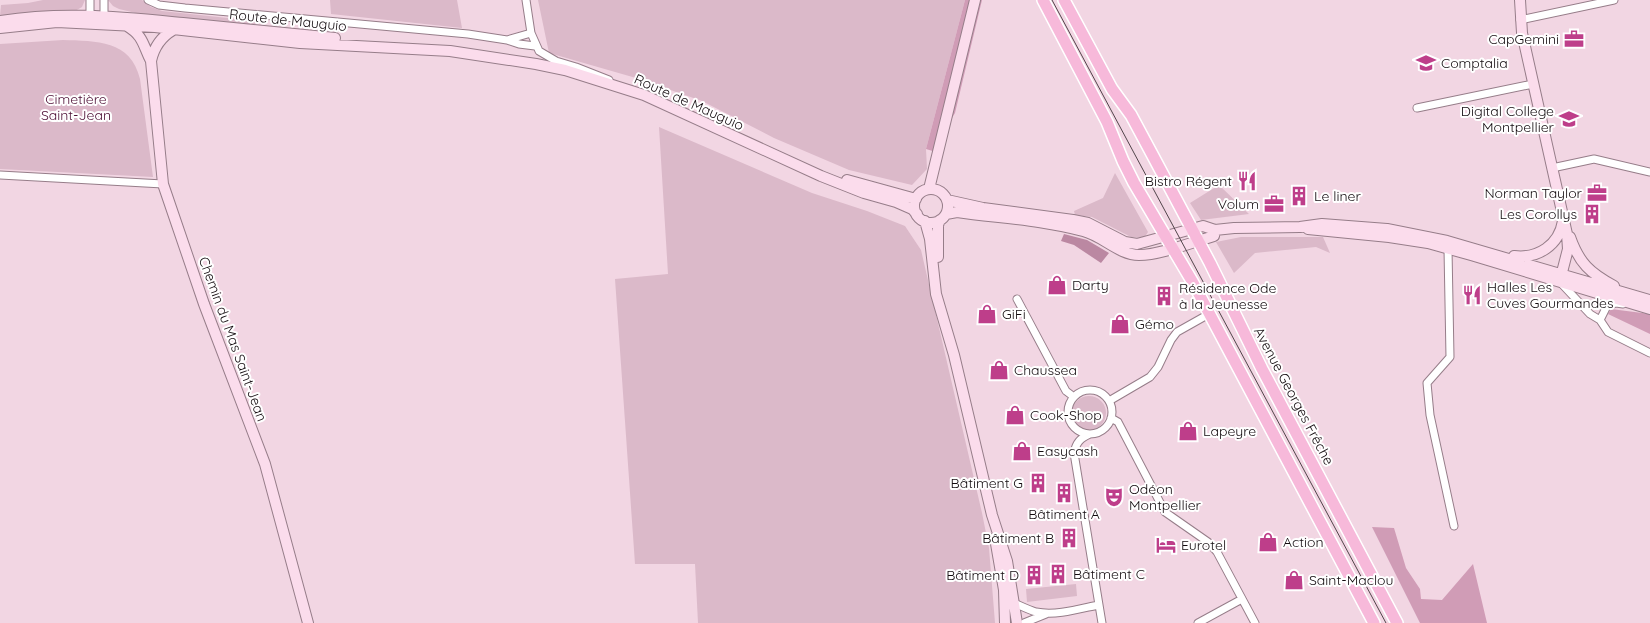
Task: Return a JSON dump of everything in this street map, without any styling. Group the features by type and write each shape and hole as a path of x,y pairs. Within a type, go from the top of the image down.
{"main road":[{"path":"929,189 975,0"},
{"path":"1043,0 1107,122 1123,161 1209,314 1374,623"},
{"name":"Avenue Georges Frêche","path":"1064,0 1112,89 1131,115 1192,229 1262,369 1397,623"},
{"path":"1520,0 1520,20 1567,234 1568,249 1561,278"},
{"name":"Route de Mauguio","path":"0,21 30,16 90,19 127,26 155,24 173,30 300,43 388,49 423,49"},
{"path":"90,19 104,16"},
{"name":"Route de Mauguio","path":"104,16 155,24 409,46 506,59 565,70 644,95 793,163 864,193 896,202 912,210 921,218"},
{"name":"Route de Mauguio","path":"0,28 90,19"},
{"path":"143,42 144,35 155,24 159,32 159,42"},
{"name":"Chemin du Mas Saint-Jean","path":"127,26 137,32 151,61 163,184 204,304 265,464 308,623"},
{"name":"Chemin du Mas Saint-Jean","path":"151,61 153,52 159,42 173,30"},
{"name":"Route de Mauguio","path":"793,163 916,199"},
{"path":"944,316 938,263 938,224 948,209 947,200 940,191 929,189 921,192 916,199 915,210 921,218 930,239 936,294 944,316 992,515 1007,561 1012,618"},
{"path":"947,200 983,208 1088,223 1125,242 1137,244 1203,226 1215,230 1234,228 1300,228 1322,224 1387,229 1561,278 1582,281 1650,303"},
{"path":"921,218 930,222 958,212 1058,226 1101,238 1132,254 1148,254 1198,241 1214,236 1215,230"},
{"path":"1447,245 1462,242 1521,257 1532,255 1551,246 1558,238 1563,220"},
{"path":"1563,220 1576,253 1590,271 1650,303"},
{"path":"1447,245 1471,255 1478,253 1561,278 1638,305 1650,303"},
{"path":"992,515 1005,600 1012,618"}],"street":[{"path":"90,0 90,19"},
{"path":"104,0 104,16"},
{"path":"148,0 159,4 185,8 379,25 507,40 535,46"},
{"path":"526,0 535,46 545,56 556,62 600,76 644,95"},
{"path":"1520,20 1614,0"},
{"path":"507,40 531,33"},
{"path":"1417,108 1533,84"},
{"path":"1552,168 1594,159 1650,172"},
{"path":"0,175 163,184"},
{"path":"1447,245 1450,357 1427,383 1430,415 1454,526"},
{"path":"1561,278 1590,314 1600,320 1611,335 1650,353"},
{"path":"1017,299 1066,391 1074,397"},
{"path":"1600,320 1605,309 1611,304 1638,305"},
{"path":"1109,401 1150,377 1158,367 1177,332 1209,314"},
{"path":"1090,434 1077,430 1070,420 1068,408 1074,397 1090,390 1100,393 1109,401 1111,412 1111,418 1103,429 1080,438 1074,453 1102,623"},
{"path":"1111,418 1118,422 1165,512 1208,542 1215,550 1255,623"},
{"path":"1198,623 1242,599"},
{"path":"1012,618 1036,612 1070,611 1098,605"},
{"path":"1024,623 1048,612"}],"green space":[{"path":"43,0 85,0 82,7 75,11 29,12 0,16 1,5"},
{"path":"108,0 142,0 151,7 162,11 256,21 255,27 140,14 119,9"},
{"path":"330,0 457,0 462,28 331,14"},
{"path":"538,0 965,0 926,149 927,169 912,185 849,170 774,138 702,101 636,78 549,53"},
{"name":"Cimetière Saint-Jean","path":"63,40 99,42 110,45 129,57 135,66 140,79 153,177 0,169 0,44"},
{"path":"659,127 812,193 905,226 921,250 982,513 989,548 995,623 698,623 695,564 635,564 615,279 668,274"},
{"path":"1115,173 1148,232 1144,238 1131,237 1092,217 1075,215 1074,211 1103,198"},
{"path":"1219,185 1249,214 1201,220 1190,203"},
{"path":"1241,237 1323,237 1330,253 1316,247 1255,253 1234,273 1216,242"},
{"path":"1089,396 1101,401 1106,413 1101,425 1089,430 1077,425 1072,413 1077,401"},
{"path":"1076,584 1077,596 1027,602 1026,589"}],"shaded area":[{"path":"965,0 982,0 955,113 947,126 939,153 926,149"},
{"path":"1064,234 1087,240 1109,253 1101,263 1074,245 1061,241"},
{"path":"1611,309 1650,314 1650,334 1608,314"},
{"path":"1372,527 1394,528 1406,568 1420,589 1421,599 1442,600 1473,564 1487,623 1420,623"}],"tram line":[{"path":"1052,0 1386,623"}],"place":[{"name":"CapGemini","path":"1574,39"},
{"name":"Comptalia","path":"1426,63"},
{"name":"Digital College Montpellier","path":"1569,119"},
{"name":"Bistro Régent","path":"1247,181"},
{"name":"Norman Taylor","path":"1597,193"},
{"name":"Le liner","path":"1299,196"},
{"name":"Volum","path":"1274,204"},
{"name":"Les Corollys","path":"1592,214"},
{"name":"Darty","path":"1057,285"},
{"name":"Halles Les Cuves Gourmandes","path":"1472,295"},
{"name":"Résidence Ode à la Jeunesse","path":"1164,296"},
{"name":"GiFi","path":"987,314"},
{"name":"Gémo","path":"1120,324"},
{"name":"Chaussea","path":"999,370"},
{"name":"Cook-Shop","path":"1015,415"},
{"name":"Lapeyre","path":"1188,431"},
{"name":"Easycash","path":"1022,451"},
{"name":"Bâtiment G","path":"1038,483"},
{"name":"Bâtiment A","path":"1064,493"},
{"name":"Odéon Montpellier","path":"1114,497"},
{"name":"Bâtiment B","path":"1069,538"},
{"name":"Action","path":"1268,542"},
{"name":"Eurotel","path":"1166,545"},
{"name":"Bâtiment C","path":"1058,574"},
{"name":"Bâtiment D","path":"1034,575"},
{"name":"Saint-Maclou","path":"1294,580"}]}
